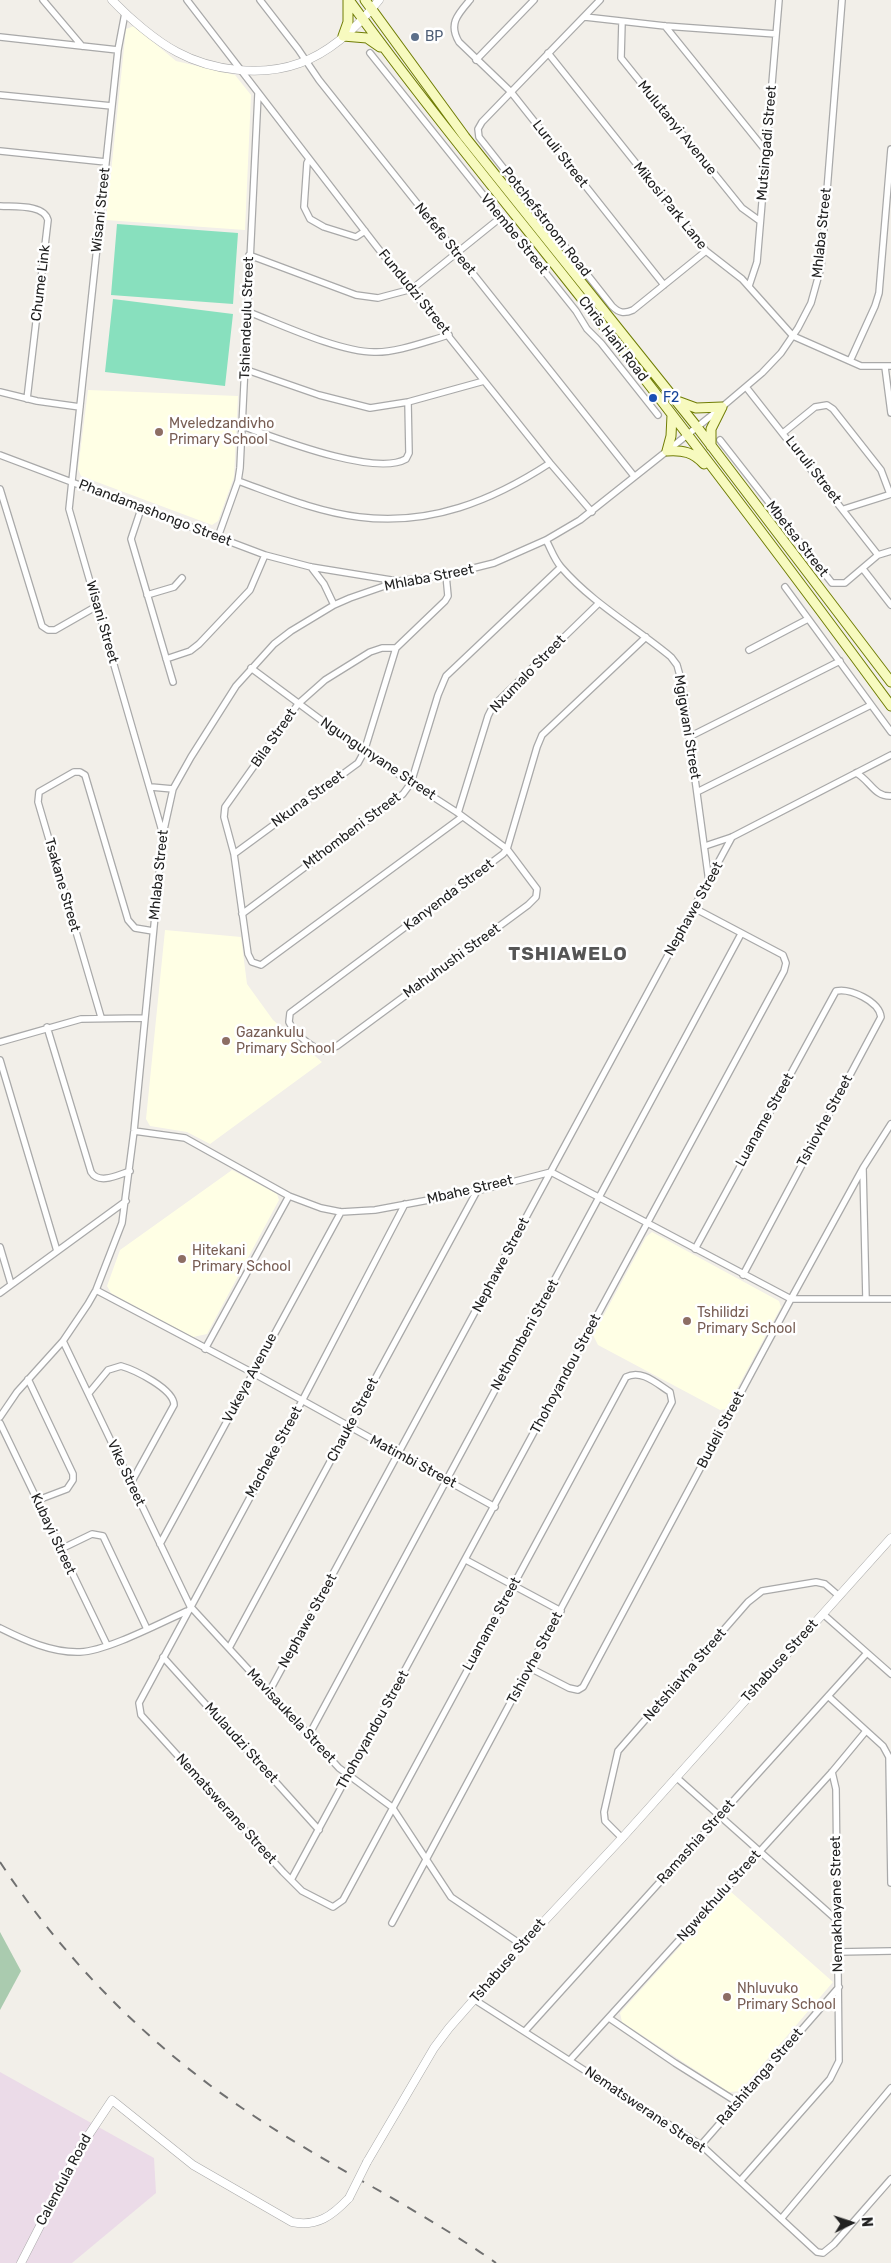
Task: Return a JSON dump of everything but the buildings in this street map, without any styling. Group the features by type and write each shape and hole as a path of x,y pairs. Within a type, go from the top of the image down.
{"main road":[{"name":"Chris Hani Road","path":"348,0 456,142 688,435 891,706"},
{"path":"348,0 348,22 343,36 367,38 392,58"},
{"name":"Chris Hani Road","path":"365,0 465,137 697,427 891,682"},
{"path":"676,401 701,409 722,407"},
{"path":"711,446 711,429 722,407"},
{"path":"672,415 671,436 667,451 681,450 691,453 727,487"}],"street":[{"path":"43,0 82,46"},
{"path":"112,0 125,13 177,52 200,61 240,70 272,69 306,61 343,36 379,0"},
{"name":"Fundudzi Street","path":"187,0 365,231 550,464 592,512"},
{"name":"Nefefe Street","path":"260,0 319,80 634,476"},
{"name":"Luruli Street","path":"470,0 455,17 453,28 459,42 511,92 664,285"},
{"path":"476,60 534,0"},
{"path":"511,92 600,0"},
{"name":"Mutsingadi Street","path":"749,286 757,262 779,0"},
{"name":"Mhlaba Street","path":"0,1417 28,1379 63,1341 96,1290 116,1244 126,1201 130,1171 163,834 174,789 219,712 251,668 291,631 334,605 399,581 446,575 494,564 546,540 592,512 634,476 722,407 781,354 811,304 821,267 842,0"},
{"name":"Wisani Street","path":"125,13 118,50 70,503 71,520 163,834"},
{"path":"585,17 665,26 776,34"},
{"name":"Mulutanyi Avenue","path":"622,22 621,58 742,208 760,222"},
{"path":"665,26 766,151"},
{"path":"0,37 118,50"},
{"name":"Vhembe Street","path":"370,53 658,415"},
{"name":"Mikosi Park Lane","path":"548,53 706,251 749,286 793,336 861,366 888,366"},
{"name":"Potchefstroom Road","path":"511,92 480,126 478,132 481,141 612,306 622,313 633,310 664,285"},
{"name":"Tshiendeulu Street","path":"218,538 238,481 258,94"},
{"path":"0,95 112,106"},
{"path":"850,361 879,293 891,149"},
{"path":"0,151 106,162"},
{"path":"309,159 304,207 310,219 356,237 365,231"},
{"name":"Chume Link","path":"0,206 39,210 45,214 48,220 27,399"},
{"path":"249,255 364,298 378,298 412,289 500,218"},
{"path":"664,285 706,251"},
{"path":"246,311 339,345 373,352 390,350 449,335"},
{"path":"888,366 891,413"},
{"path":"244,369 319,396 377,408 408,402 484,381"},
{"name":"Luruli Street","path":"746,386 844,509 878,556"},
{"path":"0,392 27,399 80,407"},
{"path":"242,426 307,448 362,462 386,464 400,462 406,459 409,452 408,402"},
{"path":"783,433 815,407 827,405 833,409 881,470 890,494 844,509"},
{"name":"Mbetsa Street","path":"720,440 832,583 845,583 878,556 891,551"},
{"path":"0,463 1,456"},
{"name":"Phandamashongo Street","path":"1,456 72,481 265,555 311,567 399,581"},
{"path":"238,481 300,503 348,515 372,518 415,517 444,512 485,499 520,483 550,464"},
{"path":"0,489 42,626 48,630 55,630 97,606"},
{"path":"141,509 131,539 173,682"},
{"name":"Mgigwani Street","path":"546,540 561,567 599,603 672,657 677,665 709,882"},
{"path":"166,659 190,651 199,644 253,587 265,555"},
{"path":"311,567 324,584 334,605"},
{"name":"Mthombeni Street","path":"242,914 403,794 411,783 438,694 446,676 561,567"},
{"path":"863,569 891,605"},
{"path":"396,648 446,601 448,591 446,575"},
{"path":"148,595 174,587 182,578"},
{"path":"784,587 891,732"},
{"name":"Nxumalo Street","path":"460,815 488,716 493,706 599,603"},
{"path":"749,650 808,619"},
{"name":"Kanyenda Street","path":"316,1048 291,1026 289,1022 290,1013 498,859 507,849 537,747 542,736 646,637"},
{"name":"Bila Street","path":"396,648 382,648 370,652 326,680 298,704 225,807 225,822 234,854 250,959 254,964 261,965 460,815"},
{"name":"Nkuna Street","path":"234,854 358,763 364,752 396,648"},
{"path":"689,737 840,661"},
{"name":"Ngungunyane Street","path":"251,668 364,752 460,815 507,849"},
{"path":"697,792 870,704"},
{"path":"705,846 732,837 891,755"},
{"name":"Tsakane Street","path":"101,1017 37,799 39,792 74,772 80,772 87,780 128,920 135,928 154,931"},
{"path":"856,773 865,778 881,795 891,796"},
{"path":"150,787 174,789"},
{"name":"Nephawe Street","path":"269,1692 732,837"},
{"name":"Mahuhushi Street","path":"316,1048 325,1051 332,1050 532,901 537,894 536,887 507,849"},
{"name":"Thohoyandou Street","path":"291,1880 785,968 786,963 783,955 694,908"},
{"name":"Nethombeni Street","path":"309,1735 741,934"},
{"name":"Luaname Street","path":"695,1249 836,991"},
{"name":"Tshiovhe Street","path":"743,1275 881,1017 880,1011 874,1004 850,991 836,991"},
{"path":"0,1042 81,1019 101,1017 144,1018"},
{"path":"47,1028 90,1172 95,1177 103,1179 130,1171"},
{"path":"0,1060 57,1251"},
{"name":"Budeli Street","path":"530,1668 574,1690 583,1687 791,1299 863,1168 891,1124"},
{"name":"Mbahe Street","path":"134,1131 185,1138 288,1196 321,1208 341,1212 375,1210 476,1191 551,1172"},
{"path":"863,1168 866,1299"},
{"path":"551,1172 791,1299 891,1299"},
{"name":"Chauke Street","path":"229,1648 350,1428 476,1191"},
{"path":"204,1349 288,1196"},
{"path":"0,1292 126,1201"},
{"name":"Macheke Street","path":"140,1698 302,1401 405,1204"},
{"name":"Vukeya Avenue","path":"160,1544 341,1212"},
{"path":"0,1247 11,1284"},
{"name":"Matimbi Street","path":"96,1290 204,1349 253,1373 495,1506"},
{"name":"Vike Street","path":"63,1341 160,1544 188,1609"},
{"path":"89,1393 108,1370 121,1366 166,1389 173,1398 174,1405 131,1483"},
{"name":"Luaname Street","path":"330,1906 336,1906 343,1900 626,1377 636,1373 641,1374 670,1392"},
{"path":"28,1379 73,1474 73,1480 67,1489 38,1500"},
{"name":"Tshiovhe Street","path":"392,1923 671,1407 670,1392"},
{"name":"Kubayi Street","path":"0,1423 107,1645"},
{"path":"61,1550 92,1534 103,1536 147,1629"},
{"name":"Tshabuse Street","path":"112,2100 198,2169 292,2222 302,2224 321,2221 349,2198 367,2162 434,2048 449,2028 891,1538"},
{"path":"466,1560 561,1611"},
{"name":"Netshiavha Street","path":"622,1838 605,1821 604,1812 618,1751 748,1602 762,1591 816,1582 825,1584 839,1596"},
{"path":"0,1628 30,1642 68,1652 86,1652 147,1629 188,1609"},
{"name":"Mavisaukela Street","path":"188,1609 229,1648 348,1776 392,1807 451,1897 522,1945"},
{"path":"823,1614 891,1674"},
{"name":"Ramashia Street","path":"525,2031 867,1653"},
{"name":"Mulaudzi Street","path":"163,1657 319,1830"},
{"path":"828,1696 883,1746 889,1756 891,1883"},
{"name":"Nematswerane Street","path":"140,1698 138,1706 142,1716 291,1880 309,1895 330,1906"},
{"name":"Ngwekhulu Street","path":"570,2060 832,1772 866,1731"},
{"name":"Nemakhayane Street","path":"740,2181 834,2074 839,2055 836,1789 832,1772"},
{"path":"676,1777 838,1921"},
{"path":"838,1952 891,1951"},
{"name":"Ratshitanga Street","path":"701,2145 839,1987"},
{"name":"Nematswerane Street","path":"475,2000 701,2145 815,2251 825,2252 891,2179"},
{"path":"609,2018 675,2064 737,2102"},
{"path":"780,2219 891,2088"},
{"name":"Calendula Road","path":"21,2263 80,2148 112,2100"}],"shaded area":[{"path":"134,26 176,61 235,75 251,95 245,230 106,220 126,29"},
{"name":"Mveledzandivho Primary School","path":"88,390 238,396 234,477 218,521 212,525 81,476 78,469"},
{"name":"Gazankulu Primary School","path":"165,930 241,937 247,984 273,1020 322,1062 210,1144 187,1132 150,1126 146,1119"},
{"name":"Hitekani Primary School","path":"232,1170 277,1194 279,1200 207,1334 193,1337 111,1293 107,1286 120,1250"},
{"name":"Tshilidzi Primary School","path":"652,1232 779,1301 781,1307 726,1409 720,1410 598,1345 593,1335 646,1237"},
{"name":"Nhluvuko Primary School","path":"730,1891 833,1982 740,2091 729,2092 622,2022 620,2013"},
{"path":"0,1932 21,1971 0,2010"},
{"path":"0,2072 154,2158 156,2193 72,2263 0,2263"}],"green space":[{"path":"117,224 238,233 233,304 111,295"},
{"path":"113,299 233,314 225,386 105,372"}],"railway":[{"path":"0,1862 51,1932 79,1965 109,1997 173,2056 207,2083 273,2128 434,2223 496,2263"}],"place":[{"name":"BP","path":"415,37"},
{"name":"F2","path":"653,398"},
{"name":"Mveledzandivho Primary School","path":"159,432"},
{"name":"Gazankulu Primary School","path":"226,1041"},
{"name":"Hitekani Primary School","path":"182,1259"},
{"name":"Tshilidzi Primary School","path":"687,1321"},
{"name":"Nhluvuko Primary School","path":"727,1997"}],"district":[{"name":"TSHIAWELO","path":"568,955"}]}
